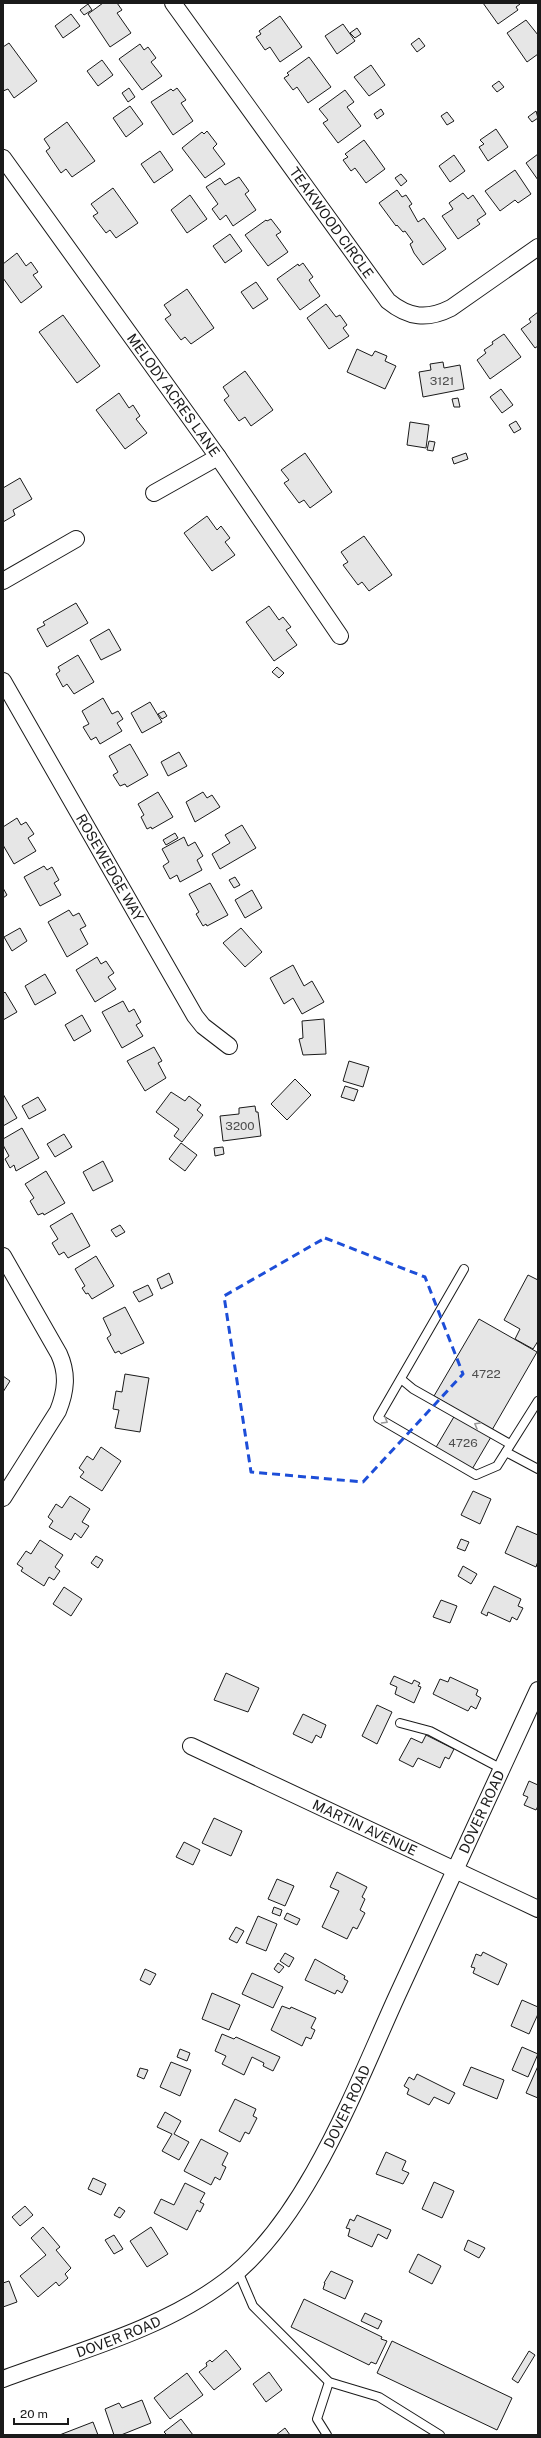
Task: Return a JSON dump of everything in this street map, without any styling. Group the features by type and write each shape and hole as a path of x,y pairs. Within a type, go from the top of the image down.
{"street":[{"name":"TEAKWOOD CIRCLE","path":"173,3 388,301 399,310 410,315 421,317 437,314 451,308 538,246"},
{"name":"MELODY ACRES LANE","path":"3,158 218,457 340,636"},
{"path":"154,493 218,457"},
{"path":"3,581 76,539"},
{"name":"ROSEWEDGE WAY","path":"3,680 195,1016 203,1026 229,1046"},
{"path":"3,1256 59,1354 64,1368 66,1382 64,1396 58,1411 3,1498"},
{"name":"DOVER ROAD","path":"3,2379 149,2325 191,2305 238,2271 286,2218 306,2186 343,2113 538,1690"},
{"name":"MARTIN AVENUE","path":"191,1746 538,1909"}],"lane":[{"path":"464,1269 378,1418 476,1475 497,1466 538,1401"},
{"path":"401,1379 413,1389 510,1444"},
{"path":"506,1452 538,1469"},
{"path":"400,1723 430,1731 502,1769"},
{"path":"238,2271 253,2306 329,2382 379,2397 440,2435"},
{"path":"327,2435 317,2420 329,2382"}],"highlighted area":[{"path":"325,1238 425,1277 463,1374 363,1482 251,1472 224,1296"}],"building":[{"path":"103,3 117,3 122,10 117,13 131,33 110,47 88,14"},
{"path":"483,3 520,4 516,7 518,10 498,24"},
{"path":"88,4 92,10 84,15 80,10"},
{"path":"71,14 80,26 63,38 55,26"},
{"path":"280,16 302,47 280,62 270,47 265,50 256,37 261,34 259,31"},
{"path":"526,20 538,35 538,54 527,62 507,33"},
{"path":"343,24 355,41 337,54 325,36"},
{"path":"357,28 361,34 355,38 350,33"},
{"path":"419,38 425,46 417,52 411,44"},
{"path":"9,43 37,81 14,98 8,89 3,91 3,47"},
{"path":"140,44 144,50 148,47 156,58 151,62 162,76 142,90 119,59"},
{"path":"309,57 331,87 308,103 297,87 293,90 284,78 289,75 287,73"},
{"path":"102,60 113,75 98,86 87,71"},
{"path":"371,65 385,85 369,96 354,77"},
{"path":"499,81 504,87 497,92 492,86"},
{"path":"129,88 135,97 128,102 122,93"},
{"path":"177,88 186,100 181,103 193,121 173,135 151,102 171,89 173,91"},
{"path":"345,90 354,102 347,107 361,126 338,143 323,123 328,120 319,109"},
{"path":"130,106 143,124 126,137 113,118"},
{"path":"381,109 384,114 377,119 374,114"},
{"path":"536,111 538,118 532,122 528,117"},
{"path":"447,112 454,121 447,125 441,116"},
{"path":"67,122 95,161 72,177 66,169 61,173 46,151 50,148 44,139"},
{"path":"496,129 508,147 488,161 479,147 484,144 480,140"},
{"path":"207,131 217,144 213,148 225,164 205,178 182,148 202,132 204,134"},
{"path":"364,140 385,169 366,183 355,168 351,171 343,160 348,157 345,154"},
{"path":"160,151 173,170 154,183 141,164"},
{"path":"538,154 538,180 526,163"},
{"path":"454,155 465,171 450,182 439,166"},
{"path":"515,170 531,194 518,203 515,200 500,211 485,191"},
{"path":"401,174 407,181 401,186 395,178"},
{"path":"239,177 249,191 245,194 256,210 233,226 226,215 220,220 212,209 218,204 206,187 220,178 225,185"},
{"path":"113,188 138,223 116,238 110,230 106,233 93,216 98,213 91,204"},
{"path":"397,190 402,197 406,195 412,204 409,206 418,222 424,218 446,249 423,265 414,253 410,244 413,242 405,231 403,232 397,225 396,226 379,203"},
{"path":"463,193 468,199 473,195 486,214 477,220 480,224 458,239 442,216 453,209 449,203"},
{"path":"190,195 207,219 187,233 171,210"},
{"path":"271,219 281,232 276,235 288,252 268,266 245,235 266,220"},
{"path":"230,234 242,251 225,263 213,246"},
{"path":"17,253 26,266 31,262 38,272 33,275 42,287 21,303 3,278 3,264"},
{"path":"303,263 313,277 309,280 320,296 300,310 277,279 298,264 299,266"},
{"path":"256,282 268,299 253,309 241,292"},
{"path":"187,289 214,328 191,344 185,337 181,340 165,319 171,315 164,305"},
{"path":"326,304 336,317 340,315 347,325 343,328 349,336 329,349 307,318"},
{"path":"538,312 538,346 535,348 521,329 531,322 529,319"},
{"path":"63,315 100,366 77,383 39,332"},
{"path":"504,334 521,357 490,379 477,360 486,353 484,350 493,344 492,342"},
{"path":"357,349 372,356 375,351 387,356 385,361 396,366 385,389 347,372"},
{"path":"443,362 444,368 460,365 464,389 423,397 419,372 431,370 430,364"},
{"path":"245,371 273,410 251,426 245,417 239,421 224,400 229,396 223,387"},
{"path":"501,389 513,405 502,413 490,397"},
{"path":"119,393 129,408 133,405 140,416 136,419 147,433 125,449 96,410"},
{"path":"458,398 460,407 454,407 452,399"},
{"path":"516,421 521,429 514,433 509,425"},
{"path":"410,422 429,425 426,448 407,445"},
{"path":"429,441 435,442 433,451 427,450"},
{"path":"305,453 332,492 310,508 304,500 299,503 284,483 289,480 281,470"},
{"path":"466,453 468,459 454,464 452,458"},
{"path":"20,478 32,499 13,510 15,515 3,522 3,488"},
{"path":"207,516 217,530 221,526 230,538 225,542 235,555 212,571 184,533"},
{"path":"364,536 392,575 369,591 362,582 358,585 343,565 348,562 341,552"},
{"path":"76,603 88,623 47,647 37,629 45,625 43,622"},
{"path":"269,606 279,620 283,617 291,627 286,630 297,645 274,661 246,622"},
{"path":"109,629 121,650 101,660 90,640"},
{"path":"78,655 94,682 74,694 67,684 63,687 56,674 60,671 58,667"},
{"path":"277,667 284,673 279,678 272,672"},
{"path":"103,698 112,714 118,711 123,719 117,723 122,731 100,744 96,737 91,740 83,727 89,724 82,711"},
{"path":"150,702 162,722 142,733 131,713"},
{"path":"164,711 167,716 162,719 158,714"},
{"path":"130,744 148,775 127,787 125,784 120,786 113,775 118,772 109,756"},
{"path":"179,752 187,766 168,776 161,762"},
{"path":"158,792 173,817 152,829 151,827 147,829 141,817 144,815 138,804"},
{"path":"203,792 207,798 212,795 220,807 195,822 186,802"},
{"path":"17,818 21,825 26,822 34,834 28,838 36,851 14,864 3,845 3,827"},
{"path":"242,825 256,848 220,869 212,854 230,843 225,835"},
{"path":"175,833 178,838 166,845 163,840"},
{"path":"184,837 188,846 195,842 203,856 197,860 202,870 180,882 177,875 170,879 163,866 169,862 162,849"},
{"path":"44,866 47,870 52,867 59,880 54,883 61,895 40,906 24,877"},
{"path":"235,877 240,885 234,888 229,880"},
{"path":"210,883 228,915 207,926 206,924 203,926 196,914 199,912 189,894"},
{"path":"3,888 7,895 3,898"},
{"path":"252,890 262,908 245,918 235,900"},
{"path":"69,910 73,916 79,913 86,926 80,929 88,944 67,957 48,922"},
{"path":"20,928 27,941 12,951 4,937"},
{"path":"241,928 262,952 245,967 223,943"},
{"path":"97,957 101,964 106,961 114,973 108,977 116,989 95,1002 76,970"},
{"path":"293,965 304,986 312,981 324,1002 302,1014 293,998 284,1004 270,978"},
{"path":"45,974 56,993 35,1005 25,986"},
{"path":"5,992 17,1012 3,1020 3,994"},
{"path":"123,1001 129,1012 134,1009 141,1022 136,1025 143,1036 122,1048 102,1012"},
{"path":"82,1015 91,1031 74,1041 65,1025"},
{"path":"324,1019 326,1054 303,1055 299,1039 303,1038 302,1021"},
{"path":"154,1047 162,1061 158,1063 166,1078 145,1091 127,1061"},
{"path":"349,1061 369,1067 363,1087 343,1081"},
{"path":"295,1079 311,1095 287,1120 271,1104"},
{"path":"345,1086 358,1090 354,1101 341,1097"},
{"path":"171,1092 185,1101 189,1096 201,1105 197,1110 203,1115 182,1142 174,1136 179,1129 156,1112"},
{"path":"3,1094 17,1118 3,1126"},
{"path":"38,1097 46,1110 29,1119 22,1106"},
{"path":"255,1106 256,1112 258,1112 261,1136 223,1141 220,1116 239,1114 239,1108"},
{"path":"22,1128 39,1158 16,1171 14,1165 10,1168 5,1159 9,1156 3,1145 3,1139"},
{"path":"64,1134 72,1147 55,1157 47,1144"},
{"path":"181,1143 197,1155 185,1171 169,1159"},
{"path":"223,1147 224,1154 215,1156 214,1148"},
{"path":"103,1161 113,1181 93,1191 83,1172"},
{"path":"46,1171 65,1203 44,1215 43,1213 38,1215 30,1201 34,1198 25,1184"},
{"path":"72,1213 90,1246 68,1258 64,1252 59,1255 52,1243 58,1239 50,1226"},
{"path":"120,1225 125,1232 116,1237 111,1230"},
{"path":"96,1256 114,1286 92,1299 82,1288 85,1286 75,1269"},
{"path":"169,1273 173,1283 161,1289 157,1279"},
{"path":"528,1275 538,1280 538,1341 533,1349 515,1339 520,1329 504,1320"},
{"path":"148,1285 153,1295 139,1302 133,1292"},
{"path":"125,1307 144,1343 121,1354 119,1351 115,1353 107,1338 111,1335 103,1318"},
{"path":"479,1319 537,1352 492,1430 434,1396"},
{"path":"125,1374 149,1378 140,1432 115,1428 119,1410 113,1409 116,1391 122,1392"},
{"path":"3,1376 10,1381 3,1392"},
{"path":"455,1415 491,1437 471,1471 435,1449"},
{"path":"101,1447 121,1461 102,1491 80,1477 84,1472 79,1468 87,1456 93,1460"},
{"path":"473,1491 491,1499 480,1524 461,1515"},
{"path":"70,1496 90,1509 82,1522 89,1526 81,1538 75,1533 71,1540 49,1527 53,1521 48,1517 56,1504 62,1508"},
{"path":"517,1526 538,1535 538,1561 536,1567 505,1553"},
{"path":"461,1539 469,1542 465,1551 457,1548"},
{"path":"40,1540 63,1555 55,1567 60,1571 54,1580 49,1577 44,1586 21,1571 23,1568 17,1564 26,1551 31,1554"},
{"path":"96,1556 103,1560 98,1568 91,1563"},
{"path":"463,1566 477,1574 471,1584 458,1576"},
{"path":"494,1586 521,1599 518,1606 523,1608 517,1620 512,1617 510,1622 488,1612 487,1616 481,1613"},
{"path":"64,1587 82,1599 71,1616 53,1604"},
{"path":"441,1600 457,1606 450,1623 433,1617"},
{"path":"226,1673 259,1688 248,1712 214,1700"},
{"path":"394,1676 412,1684 414,1680 420,1683 418,1686 421,1687 414,1703 395,1694 397,1687 390,1684"},
{"path":"450,1677 478,1690 476,1695 481,1698 476,1709 471,1706 468,1711 433,1694 440,1679 448,1682"},
{"path":"377,1705 392,1712 377,1744 362,1736"},
{"path":"303,1714 326,1725 321,1738 316,1735 312,1743 293,1734"},
{"path":"426,1735 454,1749 449,1759 445,1757 440,1768 418,1758 413,1767 399,1760 411,1738 422,1743"},
{"path":"529,1781 538,1785 538,1806 536,1810 524,1805 528,1797 523,1795"},
{"path":"214,1818 242,1831 231,1856 202,1843"},
{"path":"184,1842 200,1850 193,1865 176,1857"},
{"path":"337,1872 367,1887 362,1897 365,1899 360,1910 365,1913 357,1929 353,1927 347,1939 322,1927 339,1891 330,1887"},
{"path":"277,1879 294,1886 285,1906 268,1899"},
{"path":"274,1907 282,1910 280,1916 272,1913"},
{"path":"287,1913 300,1919 297,1925 284,1919"},
{"path":"258,1916 277,1924 266,1951 246,1943"},
{"path":"236,1927 244,1931 237,1943 229,1939"},
{"path":"483,1952 507,1964 498,1985 473,1973 475,1968 471,1967 476,1954 481,1956"},
{"path":"285,1953 294,1958 289,1967 280,1961"},
{"path":"315,1959 345,1976 344,1979 348,1981 342,1993 337,1990 335,1994 305,1980"},
{"path":"278,1963 284,1967 279,1973 274,1969"},
{"path":"145,1969 156,1974 150,1985 140,1980"},
{"path":"252,1973 283,1987 273,2008 242,1994"},
{"path":"212,1993 240,2005 229,2030 202,2019"},
{"path":"522,2000 538,2007 538,2014 529,2034 511,2026"},
{"path":"282,2006 290,2009 291,2007 316,2018 311,2028 315,2030 311,2039 306,2037 302,2046 271,2030"},
{"path":"222,2034 234,2039 236,2037 280,2057 273,2071 263,2066 264,2063 252,2057 244,2075 222,2064 226,2056 215,2051"},
{"path":"522,2047 538,2054 528,2077 512,2070"},
{"path":"180,2049 190,2053 187,2061 177,2057"},
{"path":"171,2062 191,2070 180,2096 160,2087"},
{"path":"538,2066 538,2098 526,2093"},
{"path":"471,2067 504,2080 497,2099 463,2085"},
{"path":"140,2068 148,2070 144,2079 137,2076"},
{"path":"417,2074 455,2093 449,2104 434,2097 429,2105 407,2094 409,2089 404,2086 409,2077 414,2080"},
{"path":"235,2099 256,2109 253,2116 257,2118 249,2134 245,2132 240,2142 219,2131"},
{"path":"165,2112 181,2121 174,2134 189,2142 179,2160 162,2151 172,2134 157,2127"},
{"path":"201,2139 228,2153 222,2165 226,2167 220,2180 215,2177 211,2185 184,2171"},
{"path":"386,2152 406,2161 402,2170 409,2173 403,2184 376,2174"},
{"path":"93,2178 106,2184 101,2195 88,2189"},
{"path":"434,2182 454,2191 442,2218 422,2209"},
{"path":"185,2183 205,2193 200,2202 204,2204 200,2212 197,2210 187,2230 154,2213 161,2199 174,2205"},
{"path":"25,2206 33,2215 20,2226 12,2217"},
{"path":"119,2207 125,2211 120,2218 114,2215"},
{"path":"357,2215 391,2230 387,2239 378,2234 372,2247 348,2236 350,2229 346,2228 350,2219 354,2221"},
{"path":"43,2227 60,2247 56,2250 71,2268 65,2274 68,2278 59,2286 56,2282 38,2297 20,2276 46,2255 31,2238"},
{"path":"151,2227 168,2254 147,2267 130,2241"},
{"path":"114,2235 123,2249 114,2254 105,2240"},
{"path":"468,2240 485,2248 479,2258 464,2250"},
{"path":"418,2254 441,2266 432,2284 409,2272"},
{"path":"331,2271 353,2281 345,2299 323,2289 324,2283"},
{"path":"9,2281 17,2302 3,2307 3,2283"},
{"path":"304,2299 382,2337 381,2339 387,2341 376,2364 371,2362 369,2365 291,2327"},
{"path":"365,2313 382,2321 378,2329 361,2321"},
{"path":"392,2341 512,2398 497,2430 377,2373"},
{"path":"226,2350 241,2369 214,2390 199,2372 207,2366 206,2363 210,2360 212,2362"},
{"path":"529,2351 535,2355 518,2383 512,2379"},
{"path":"269,2372 282,2390 266,2402 253,2384"},
{"path":"187,2373 203,2395 170,2419 154,2398"},
{"path":"142,2400 151,2423 121,2435 114,2435 105,2409 119,2403 122,2408"},
{"path":"181,2419 193,2435 167,2435 164,2432"},
{"path":"93,2422 98,2435 60,2435 62,2434"},
{"path":"285,2428 290,2435 276,2435"}]}
